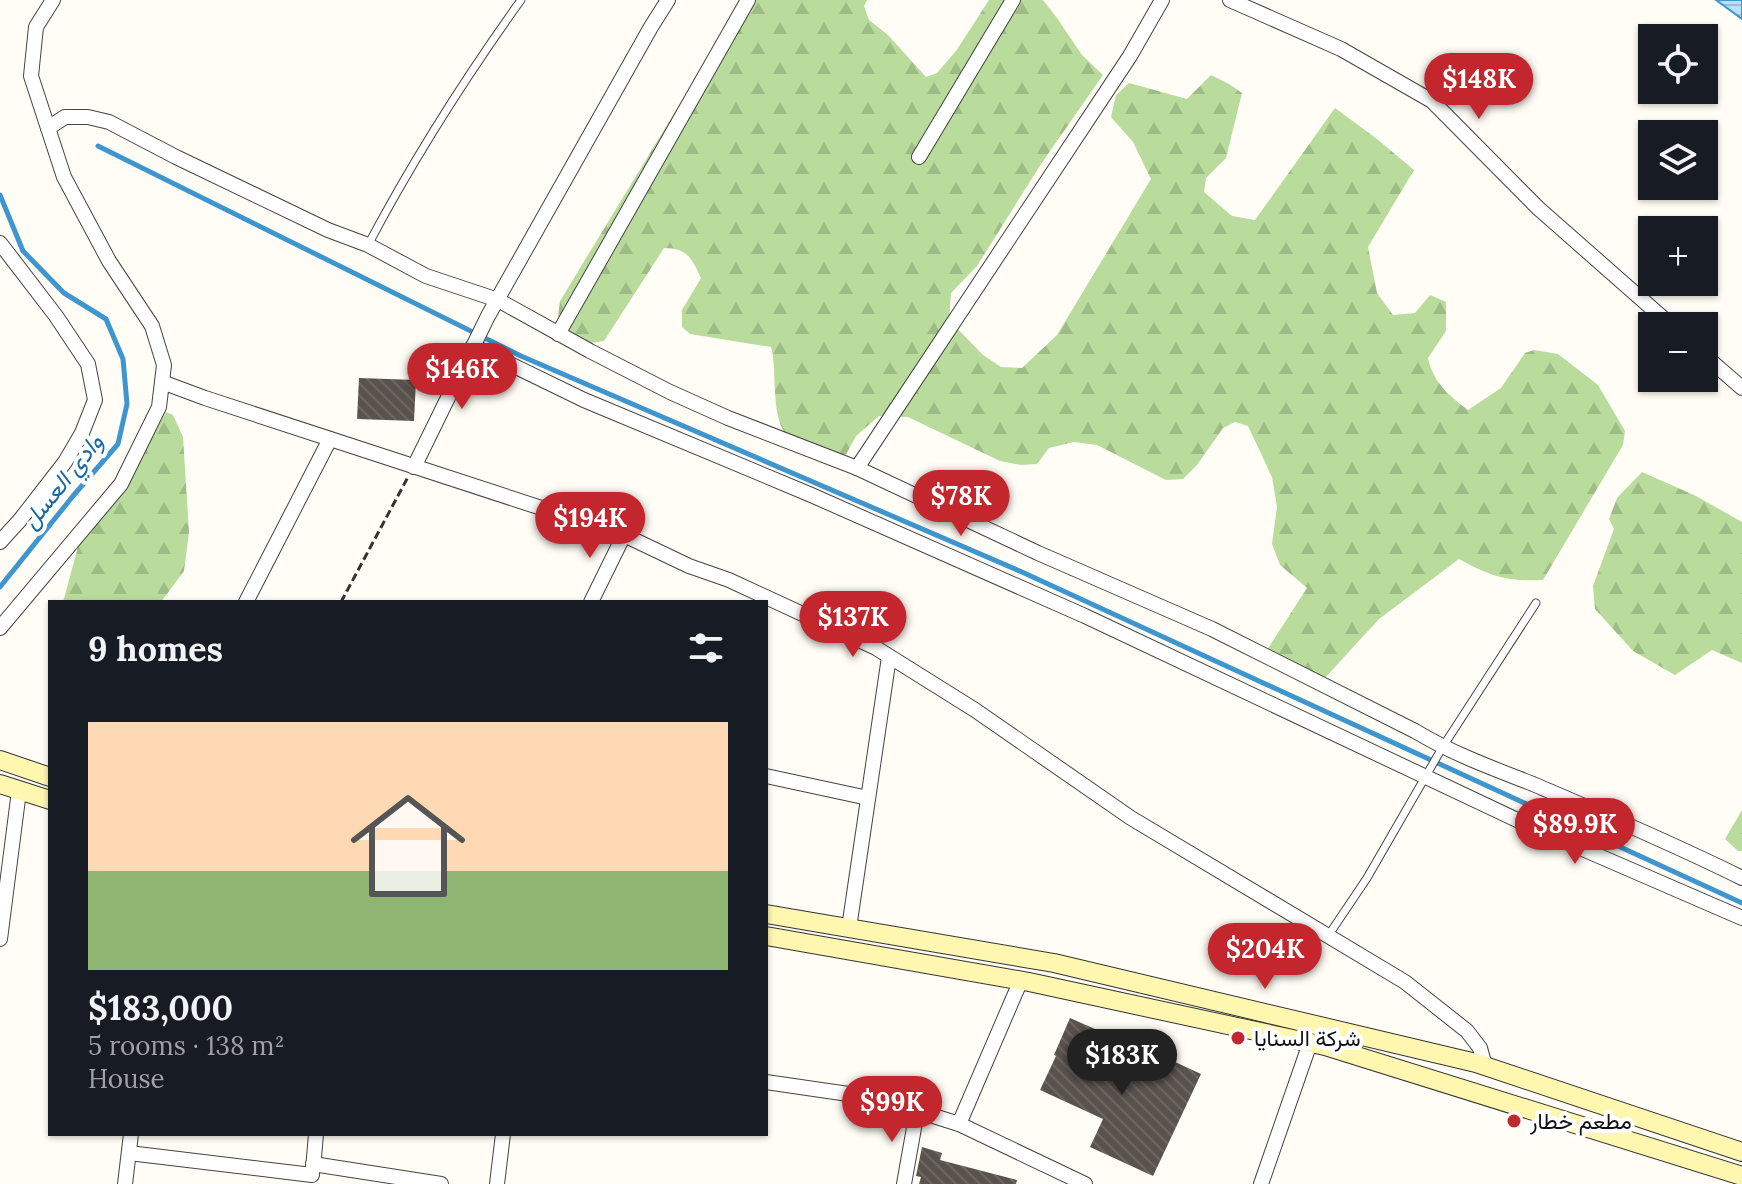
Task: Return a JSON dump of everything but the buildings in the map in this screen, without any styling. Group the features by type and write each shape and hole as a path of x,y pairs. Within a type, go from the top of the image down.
{"main road":[{"path":"0,760 48,776"},
{"path":"0,784 48,799"},
{"path":"768,914 1054,963 1485,1066 1742,1152"},
{"path":"768,936 1021,980 1310,1043 1547,1115 1729,1177"},
{"path":"1547,1115 1554,1089"}],"street":[{"path":"0,628 121,484 159,407 164,365 152,326 109,261 64,177 31,76 36,27 53,0"},
{"path":"414,467 488,316 668,0"},
{"path":"558,334 748,0"},
{"path":"919,157 1013,0"},
{"path":"857,468 1130,56 1162,0"},
{"path":"1230,0 1341,49 1432,101 1538,208 1656,312"},
{"path":"48,128 65,117 88,117 109,122 328,230 368,245 426,276 498,300 670,392 857,468 1038,553 1212,629 1415,731 1442,748 1549,791 1742,878"},
{"path":"0,243 88,364 95,400 82,433 65,462 0,542"},
{"path":"474,343 584,400 809,494 1070,610 1532,827 1742,918"},
{"path":"1718,367 1742,388"},
{"path":"162,382 624,535 876,648 975,710 1131,818 1405,982 1467,1031 1480,1048 1485,1066"},
{"path":"247,600 330,439"},
{"path":"592,600 624,535"},
{"path":"849,928 889,657"},
{"path":"768,776 868,798"},
{"path":"0,939 19,791"},
{"path":"959,1124 1021,980"},
{"path":"1261,1184 1310,1043"},
{"path":"768,1082 876,1098 959,1124 1085,1184"},
{"path":"904,1184 917,1111"},
{"path":"125,1184 131,1136"},
{"path":"312,1174 316,1136"},
{"path":"497,1184 503,1136"},
{"path":"129,1153 312,1174 441,1184"}],"lane":[{"path":"368,245 473,69 521,0"},
{"path":"1328,936 1367,878 1442,748 1536,603"}],"path":[{"path":"342,600 414,467"}],"green space":[{"path":"739,0 867,0 864,6 869,20 888,35 926,77 937,73 956,51 989,0 1043,0 1082,55 1103,75 1041,164 977,266 951,293 949,320 983,355 1001,367 1022,368 1057,335 1151,179 1133,142 1111,117 1116,95 1129,83 1187,99 1211,75 1242,93 1226,158 1206,178 1204,192 1232,216 1255,220 1335,108 1414,170 1368,247 1377,293 1393,315 1415,313 1430,295 1446,302 1446,331 1428,358 1443,388 1468,410 1501,388 1525,353 1534,350 1558,354 1598,385 1625,431 1623,445 1543,580 1499,577 1459,559 1379,619 1324,679 1267,650 1307,588 1280,565 1272,544 1277,507 1272,477 1248,426 1235,422 1223,428 1183,479 1166,480 1097,445 1074,442 1049,448 1037,464 1000,461 908,417 879,416 856,436 843,460 795,441 783,430 777,408 771,347 690,334 682,327 682,310 701,278 684,252 672,249 664,248 604,341 590,343 563,332 558,316 560,301 712,51"},
{"path":"166,412 173,415 183,437 189,532 184,571 162,600 64,600 78,547 122,491"},
{"path":"1642,472 1696,496 1742,522 1742,663 1712,650 1675,675 1633,651 1595,609 1593,586 1614,529 1609,519 1617,498"},
{"path":"1742,810 1742,851 1738,851 1725,839"}],"water":[{"path":"1716,0 1742,0 1742,19"}],"waterway":[{"path":"98,146 521,356 1022,572 1742,903"},
{"name":"وادي العسل","path":"0,195 23,251 64,293 106,319 123,359 127,404 118,444 0,587"}],"place":[{"name":"شركة السنايا","path":"1238,1038"},
{"name":"مطعم خطار","path":"1514,1121"}]}
